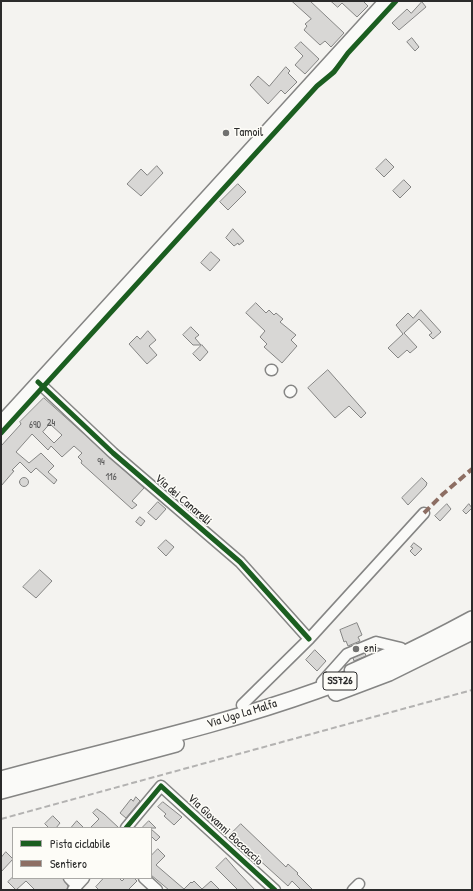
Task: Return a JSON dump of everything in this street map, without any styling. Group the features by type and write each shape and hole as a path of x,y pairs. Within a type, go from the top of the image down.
{"highway":[{"name":"Via Ugo La Malfa","path":"1,778 202,726 246,708 316,691 471,624"},
{"name":"Via Ugo La Malfa","path":"1,791 208,735 331,695 389,673 471,624"}],"main road":[{"path":"1,423 386,1"}],"street":[{"name":"Via dei Canarelli","path":"38,382 113,453 240,562 309,639"},
{"path":"246,708 424,513"},
{"path":"246,708 322,682 401,648 459,620 471,624"},
{"path":"322,682 347,654 376,642 401,648"},
{"name":"Via Giovanni Boccaccio","path":"127,827 161,786 275,890"},
{"path":"145,879 157,890"}],"building":[{"path":"292,1 310,1 344,33 331,47 325,41 320,45 304,30 307,26 305,24 311,19"},
{"path":"331,1 363,1 368,6 357,17 342,3 338,7"},
{"path":"422,2 426,7 399,30 392,23 407,9 411,13"},
{"path":"412,38 419,47 415,51 407,42"},
{"path":"301,42 319,59 305,74 295,65 303,56 295,48"},
{"path":"286,67 290,71 288,73 297,82 285,94 281,90 268,104 250,85 258,76 269,86"},
{"path":"386,159 394,167 384,177 376,169"},
{"path":"157,166 163,173 141,196 127,184 141,169 147,175"},
{"path":"404,180 411,187 400,198 393,191"},
{"path":"238,184 246,192 228,210 220,202"},
{"path":"233,229 244,241 239,245 238,243 234,246 226,238"},
{"path":"211,252 220,260 210,271 201,263"},
{"path":"256,303 266,313 269,310 274,315 276,313 283,319 280,322 296,335 291,340 297,346 282,363 264,347 267,344 260,337 265,331 246,313"},
{"path":"421,310 441,332 433,339 429,335 432,333 419,319 404,333 417,347 410,353 407,350 398,358 388,348 403,334 396,325 408,313 413,318"},
{"path":"191,327 199,335 195,338 201,345 193,345 183,335"},
{"path":"148,331 156,340 149,346 157,355 147,364 129,344 137,336 140,339"},
{"path":"202,345 208,352 200,361 193,354"},
{"path":"328,370 366,413 361,418 349,406 335,418 308,388"},
{"path":"44,398 144,488 132,501 137,505 132,509 81,463 82,461 78,457 82,453 74,446 62,457 51,446 48,450 32,434 16,452 29,463 41,453 54,466 48,472 57,480 54,484 36,468 31,473 20,462 12,470 14,471 1,486 1,446 21,424 20,422","holes":["50,424 62,435 54,443 43,432"]},
{"path":"22,478 26,478 28,482 26,486 22,486 20,484 20,480"},
{"path":"422,478 427,483 426,486 408,505 402,498"},
{"path":"158,502 166,509 156,520 148,513"},
{"path":"447,504 451,509 440,521 435,516"},
{"path":"469,504 472,508 466,514 463,511"},
{"path":"140,517 145,521 141,526 136,522"},
{"path":"166,540 174,547 166,556 158,548"},
{"path":"414,543 422,549 415,556 410,551 413,548 411,547"},
{"path":"40,570 52,581 36,598 23,587"},
{"path":"357,623 362,635 358,637 360,641 348,646 346,641 344,642 340,630"},
{"path":"315,650 326,661 317,671 306,660"},
{"path":"365,653 366,656 354,661 353,658"},
{"path":"136,797 140,801 126,818 120,813 131,799 133,801"},
{"path":"163,802 182,817 174,825 164,816 166,814 158,807"},
{"path":"97,809 118,827 91,827 99,819 93,813"},
{"path":"53,816 60,823 57,827 48,827 45,824"},
{"path":"77,821 83,827 72,827"},
{"path":"149,821 156,828 152,827 143,827"},
{"path":"241,824 286,867 288,864 298,873 297,874 313,890 301,890 292,881 288,886 256,857 255,859 230,835"},
{"path":"152,830 160,837 156,841 152,837"},
{"path":"158,849 165,856 156,865 184,889 194,881 202,889 211,881 220,890 169,890 152,876 152,855"},
{"path":"6,852 12,858 12,860 1,872 1,858"},
{"path":"226,858 255,890 238,890 216,868"},
{"path":"12,878 64,879 68,886 67,890 35,890 26,881 16,890 8,882"},
{"path":"103,879 120,879 122,881 124,879 135,879 137,881 128,890 99,890 96,887"}],"railway":[{"path":"1,819 472,690"}],"marked path":[{"path":"424,513 472,469"}],"cycle path":[{"path":"1,433 317,86 334,72 348,53 396,1"},
{"path":"38,382 113,453 240,562 309,639"},
{"path":"127,827 161,786 275,890"}],"place":[{"name":"Tamoil","path":"226,133"},
{"name":"eni","path":"356,649"}]}
